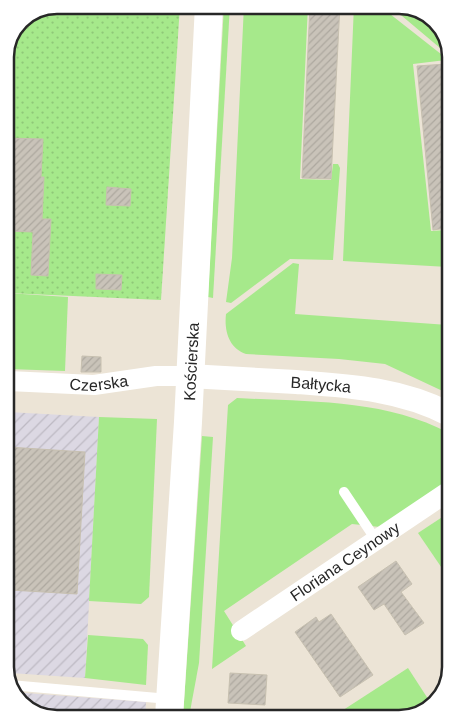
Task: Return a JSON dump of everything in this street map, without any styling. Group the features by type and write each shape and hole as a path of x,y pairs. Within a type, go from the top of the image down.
{"main road":[{"name":"Kościerska","path":"169,708 209,14"}],"street":[{"name":"Czerska","path":"14,381 94,385 156,376 189,376"},
{"name":"Bałtycka","path":"189,376 348,386 387,391 410,397 442,411"},
{"name":"Floriana Ceynowy","path":"241,631 442,496"}],"lane":[{"path":"344,492 376,540"},
{"path":"18,686 169,708"}],"shaded area":[{"path":"14,412 99,417 85,678 15,673"},
{"path":"22,693 146,702 146,710 54,710 43,708 33,703"}],"green space":[{"path":"57,14 179,14 161,300 14,293 14,54 18,38 28,24 35,19"},
{"path":"224,14 229,14 213,298 208,297"},
{"path":"244,14 308,14 300,179 331,180 333,164 338,164 340,168 333,260 290,259 231,303 226,302 232,258"},
{"path":"354,14 390,14 442,55 442,60 413,64 431,231 442,230 442,267 343,261"},
{"path":"400,14 413,16 432,28 438,38 441,49"},
{"path":"293,263 299,264 295,314 442,325 442,391 385,364 339,359 246,354 235,348 229,338 226,327 226,314"},
{"path":"14,293 68,297 65,371 14,369"},
{"path":"237,398 346,404 399,414 424,422 442,430 442,485 380,527 352,524 224,611 246,646 212,669 228,405"},
{"path":"99,417 157,419 149,597 141,604 89,601"},
{"path":"202,436 213,437 199,663 190,710 183,710"},
{"path":"442,517 442,568 418,533"},
{"path":"88,635 143,639 148,645 146,685 85,678"},
{"path":"408,668 428,699 418,706 408,709 343,710"}],"building":[{"path":"310,14 340,14 331,179 302,178"},
{"path":"442,64 442,229 433,230 417,66"},
{"path":"14,138 43,139 41,177 44,177 42,219 51,219 48,276 31,275 33,232 14,231"},
{"path":"107,187 131,189 130,206 106,205"},
{"path":"96,274 122,275 121,290 96,289"},
{"path":"82,356 101,357 101,372 81,372"},
{"path":"14,447 85,452 77,594 14,590"},
{"path":"396,561 412,584 401,592 424,623 405,635 384,604 374,610 358,587"},
{"path":"331,614 373,675 340,697 295,632 316,617 319,622"},
{"path":"230,673 267,675 265,705 228,703"}]}
